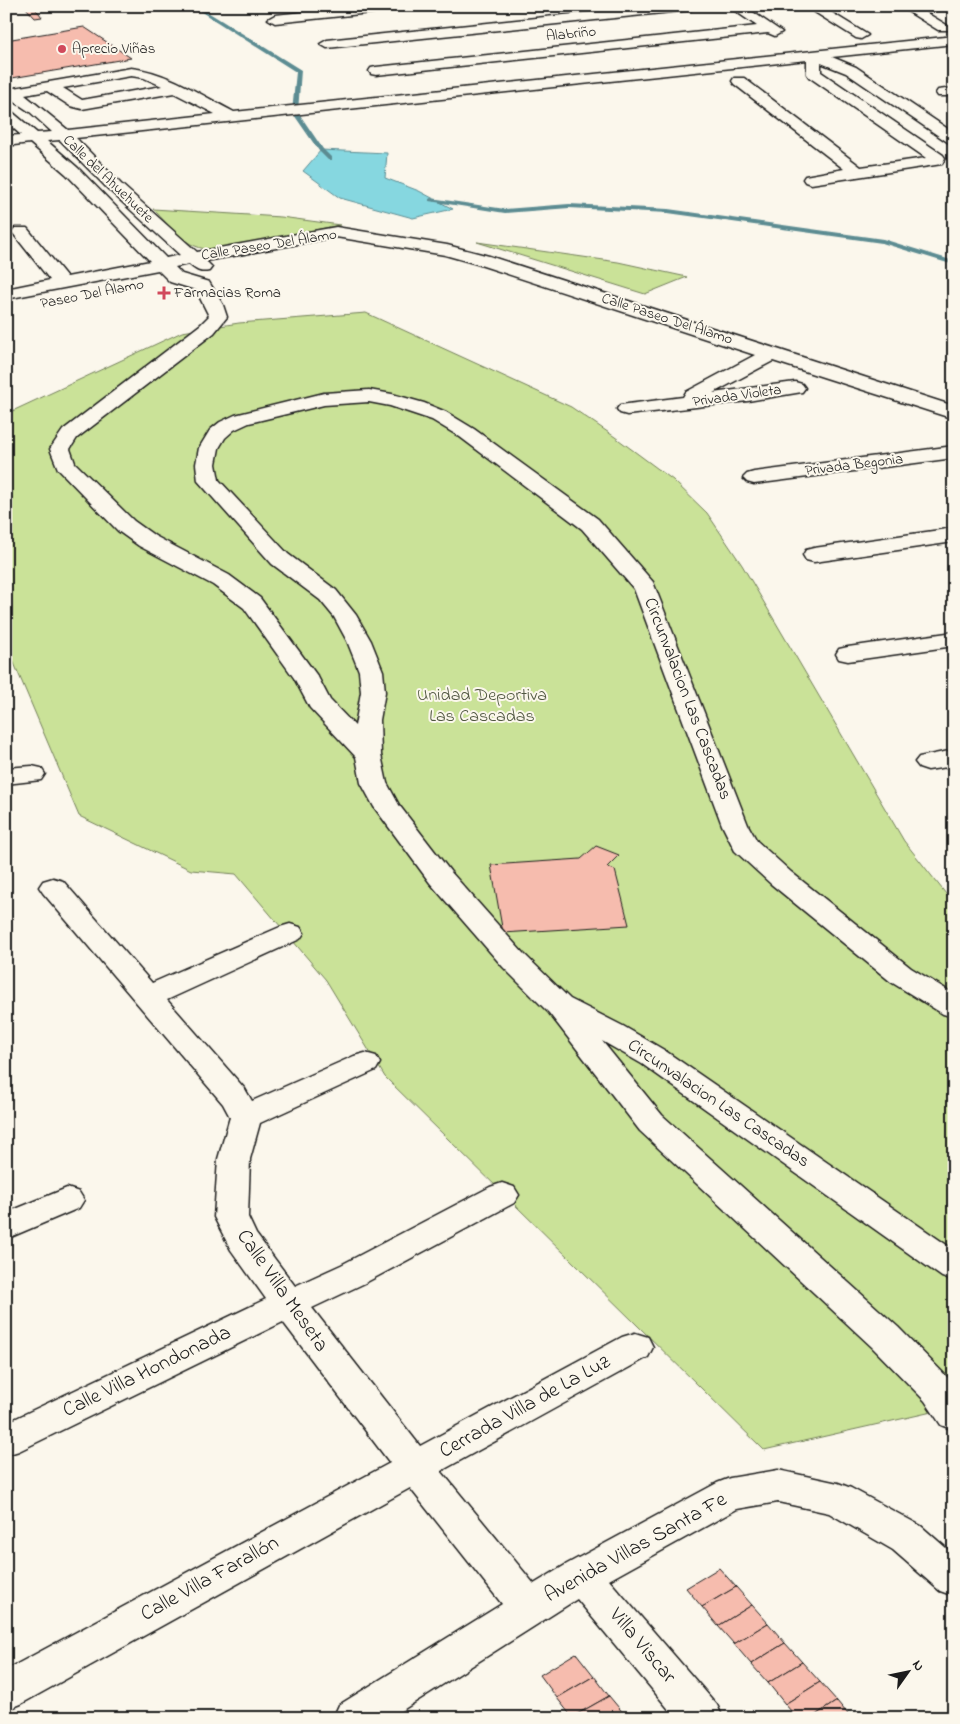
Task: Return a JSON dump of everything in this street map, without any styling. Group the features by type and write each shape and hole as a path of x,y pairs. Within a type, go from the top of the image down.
{"street":[{"path":"275,19 399,6"},
{"path":"327,44 692,6"},
{"path":"734,6 814,55 851,70 954,140"},
{"path":"810,6 861,35"},
{"path":"905,6 943,27"},
{"name":"Alabriño","path":"376,71 770,29"},
{"path":"39,141 62,134 954,40"},
{"path":"814,55 814,74"},
{"path":"795,76 870,68"},
{"path":"9,91 131,72 147,74 178,88 232,117"},
{"path":"814,74 939,162"},
{"path":"93,78 127,98"},
{"path":"720,84 758,80"},
{"path":"739,82 858,172"},
{"path":"49,86 75,103 82,105 178,88"},
{"name":"Calle del Ahuehuete","path":"9,91 30,105 77,147 116,187 192,257 205,279 218,317 207,330 70,434 60,449 65,465 126,526 147,541 221,580 252,603 306,677 319,703 368,755"},
{"name":"Calle del Ahuehuete","path":"6,114 39,141 176,278"},
{"path":"6,142 39,141 94,148"},
{"path":"811,179 939,162 954,152"},
{"path":"21,232 62,283"},
{"name":"Calle Paseo Del Álamo","path":"192,257 336,232 431,247 483,260 954,413"},
{"name":"Calle Paseo Del Álamo","path":"205,279 376,238"},
{"name":"Paseo Del Álamo","path":"6,294 192,257"},
{"name":"Paseo Del Álamo","path":"6,311 176,278 205,279"},
{"name":"Privada Violeta","path":"679,403 773,353"},
{"name":"Privada Violeta","path":"627,409 795,388"},
{"name":"Circunvalacion Las Cascadas","path":"954,1007 900,975 781,878 746,845 735,825 644,587 590,524 467,432 439,416 418,407 392,400 369,396 324,399 242,418 216,434 209,448 206,464 209,481 280,559 328,595 344,615 359,641 371,671 373,692 367,720 368,755 374,782 386,807 434,870 513,960 559,1006 612,1033 653,1057 954,1268"},
{"name":"Privada Begonia","path":"754,478 954,452"},
{"path":"814,554 954,534"},
{"path":"848,654 954,639"},
{"path":"928,762 954,758"},
{"path":"6,776 32,774"},
{"path":"53,887 234,1097 246,1117 365,1063"},
{"path":"148,997 290,933"},
{"path":"559,1006 651,1124 884,1337 938,1391 954,1416"},
{"name":"Calle Villa Meseta","path":"246,1117 234,1159 231,1217 243,1241 288,1303 415,1467 530,1608"},
{"path":"288,1303 353,1274 502,1195"},
{"path":"6,1227 67,1200"},
{"name":"Calle Villa Hondonada","path":"6,1440 288,1303"},
{"name":"Cerrada Villa de La Luz","path":"415,1467 635,1347"},
{"name":"Calle Villa Farallón","path":"6,1692 415,1467"},
{"name":"Avenida Villas Santa Fe","path":"354,1718 581,1576 730,1494 778,1486 838,1499 908,1538 954,1579"},
{"name":"Villa Viscar","path":"581,1576 624,1624 702,1718"}],"green space":[{"path":"153,209 281,217 340,225 215,250 204,249 187,242"},
{"path":"477,242 618,262 687,277 645,294"},
{"name":"Unidad Deportiva Las Cascadas","path":"366,313 571,407 673,480 707,513 742,565 904,841 954,904 954,1407 764,1450 385,1077 326,980 236,874 191,870 79,816 11,656 6,652 6,414 182,332 239,323"}],"water":[{"path":"321,150 387,153 385,178 419,191 453,209 413,218 340,198 303,171"}],"building":[{"path":"33,7 42,17 35,18 26,8"},
{"name":"Aprecio Viñas","path":"84,27 131,58 6,79 6,40"},
{"path":"596,846 619,855 607,867 615,870 629,925 503,933 491,865 581,859"},
{"path":"719,1568 736,1587 702,1607 686,1588"},
{"path":"736,1587 752,1605 718,1626 702,1607"},
{"path":"752,1605 768,1623 734,1644 718,1626"},
{"path":"768,1623 785,1643 751,1664 734,1644"},
{"path":"785,1643 802,1662 768,1683 751,1664"},
{"path":"576,1653 594,1676 557,1698 540,1675"},
{"path":"802,1662 820,1682 785,1704 768,1683"},
{"path":"594,1676 609,1696 572,1717 557,1698"},
{"path":"820,1682 837,1701 811,1718 797,1718 785,1704"},
{"path":"609,1696 624,1714 618,1718 572,1717"},
{"path":"837,1701 851,1718 811,1718"}],"waterway":[{"path":"194,6 299,71 295,112 321,150 330,159"},
{"path":"431,200 505,211 569,206 668,211 883,241 954,263"}],"place":[{"name":"Aprecio Viñas","path":"62,49"},
{"name":"Farmacias Roma","path":"164,293"}]}
